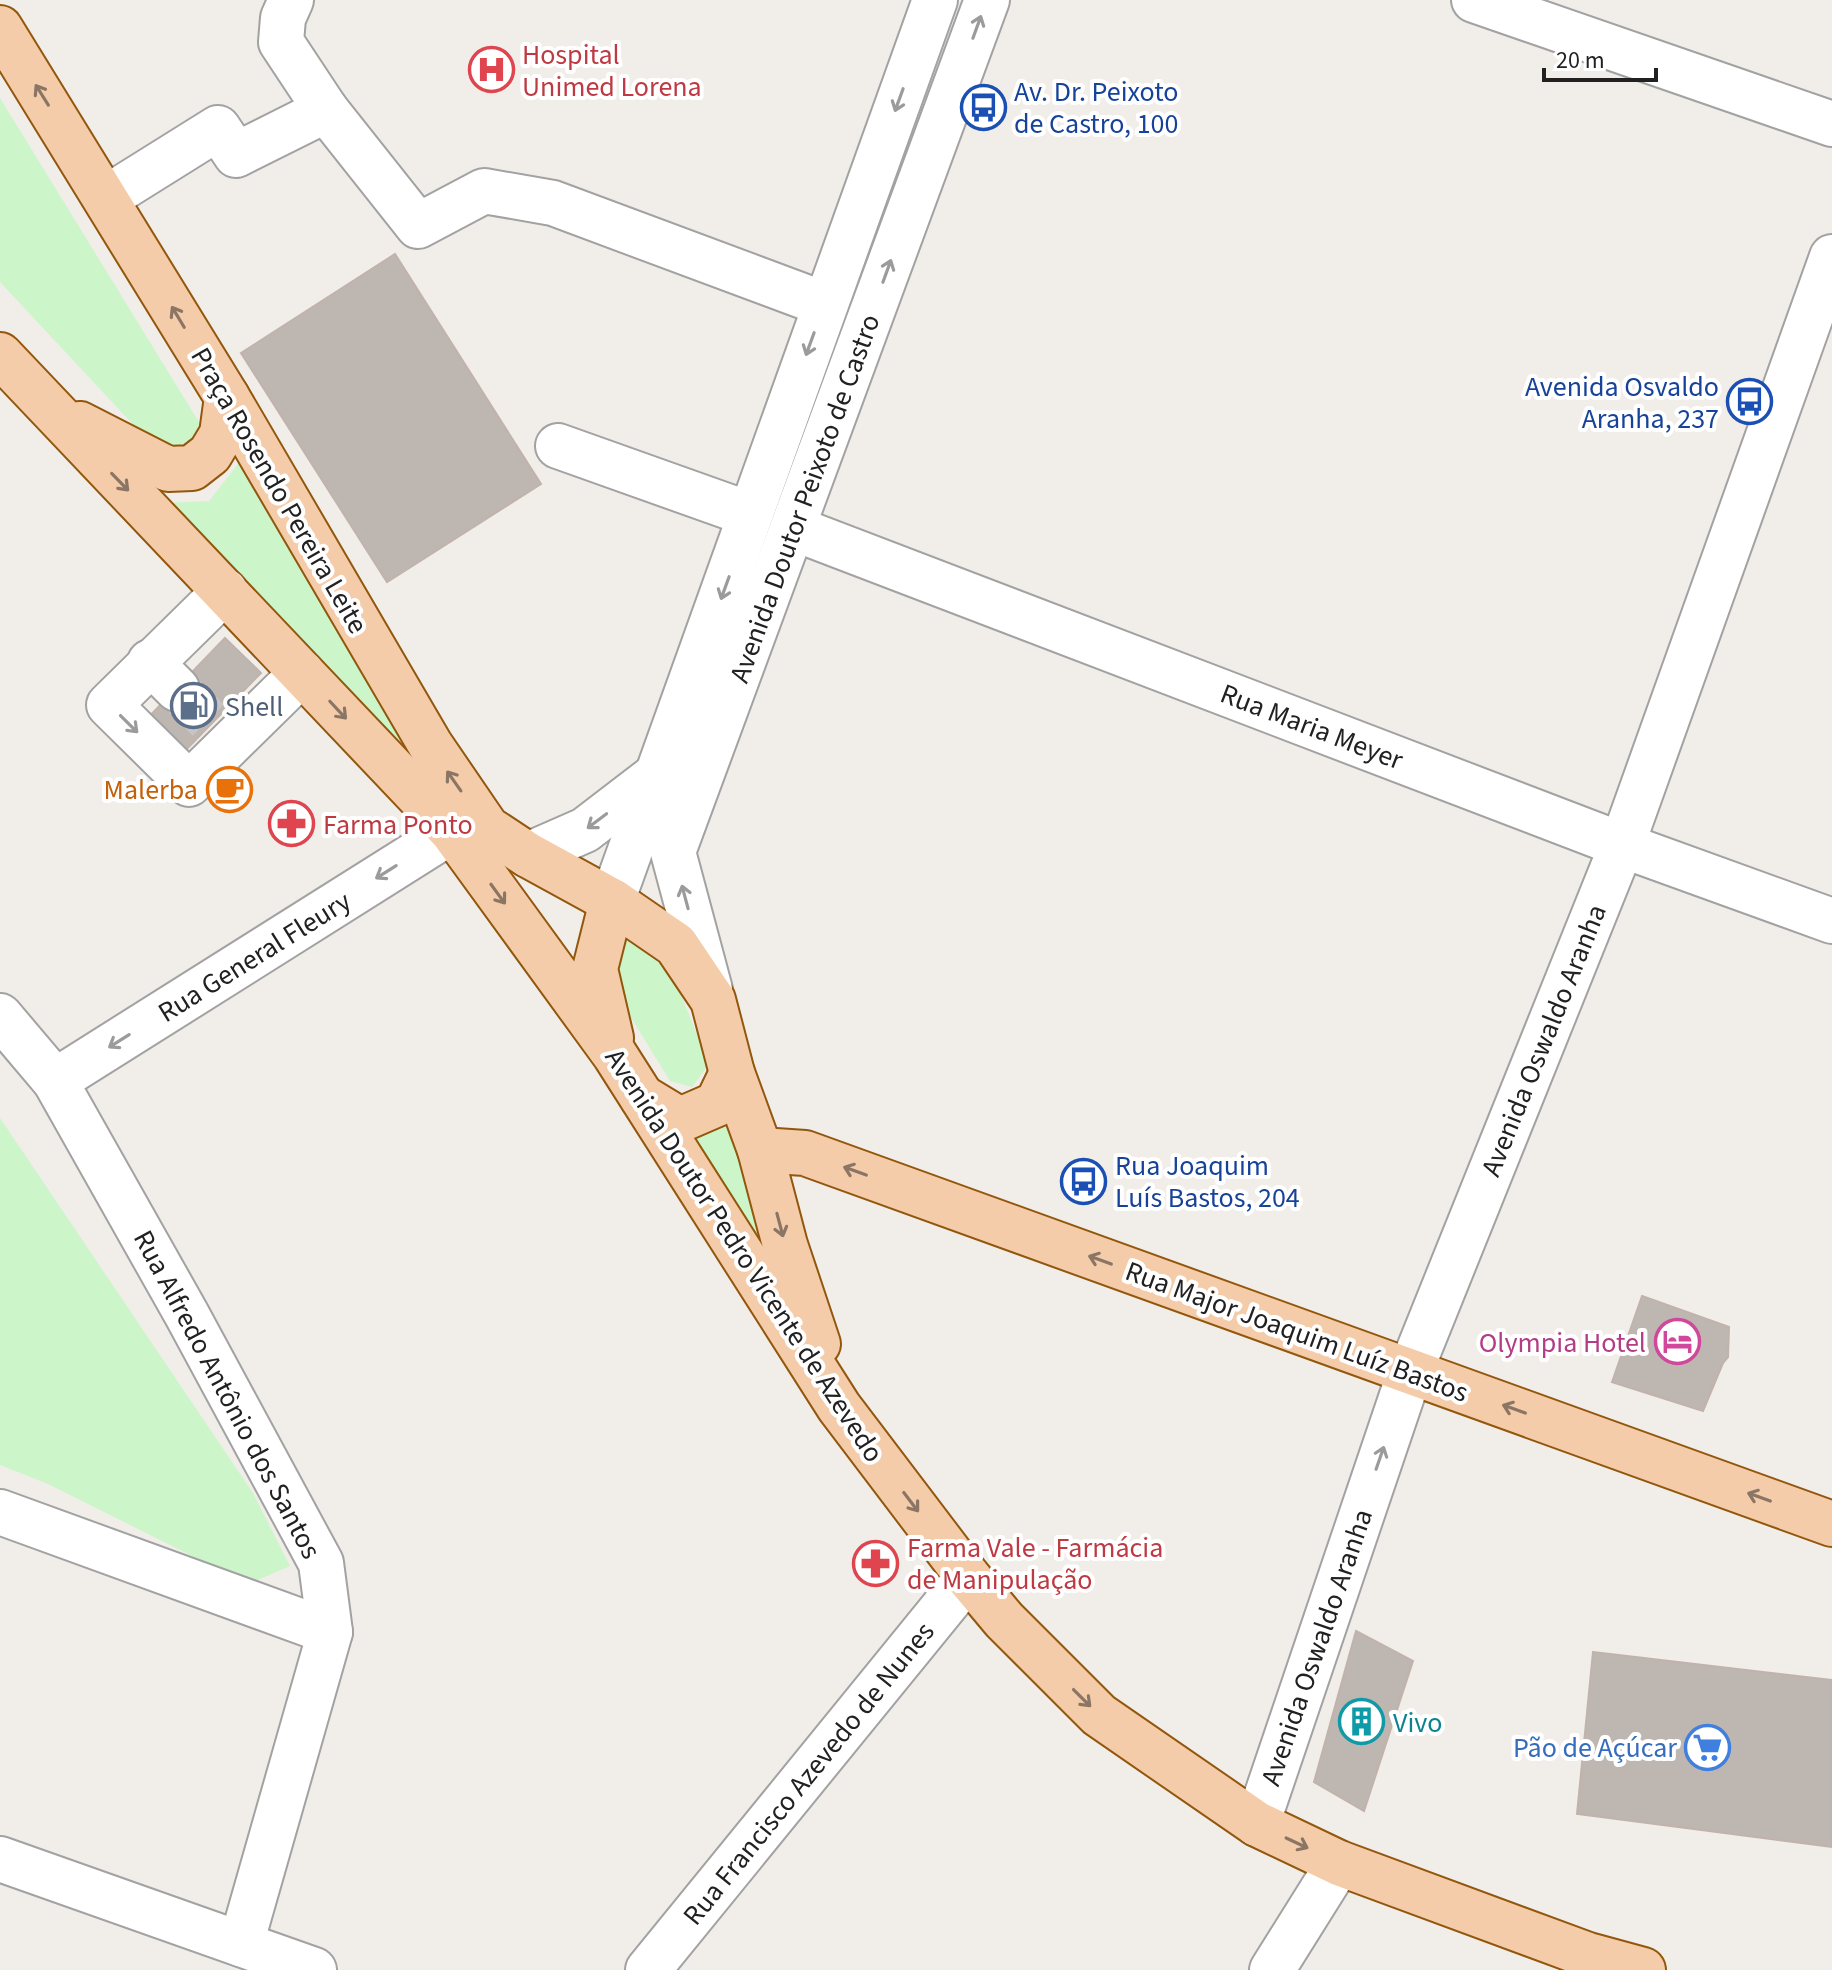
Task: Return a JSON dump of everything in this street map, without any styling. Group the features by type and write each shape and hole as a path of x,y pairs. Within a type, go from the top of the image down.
{"main road":[{"name":"Praça Rosendo Pereira Leite","path":"0,28 227,397 431,746 487,828 528,855 612,901 676,945 713,1000 732,1073 760,1150 785,1245 839,1407"},
{"path":"0,355 452,831"},
{"path":"47,405 168,469 192,468 210,454 222,434 227,397"},
{"name":"Avenida Doutor Pedro Vicente de Azevedo","path":"452,831 615,1055 839,1407 1004,1620 1099,1715 1257,1824 1339,1863 1574,1960 1643,1970"},
{"path":"612,901 595,969 615,1055"},
{"path":"642,1097 680,1120 717,1104 732,1073"},
{"name":"Rua Major Joaquim Luíz Bastos","path":"760,1150 805,1153 1832,1524"}],"street":[{"name":"Avenida Doutor Peixoto de Castro","path":"612,901 935,0"},
{"name":"Avenida Doutor Peixoto de Castro","path":"713,1000 673,852 987,0"},
{"path":"1474,0 1832,124"},
{"path":"287,9 281,42 326,110 418,226 484,191 553,203 824,304"},
{"path":"106,198 218,128 236,155 326,110"},
{"name":"Avenida Oswaldo Aranha","path":"1257,1824 1410,1372 1622,845 1832,257"},
{"path":"558,446 749,514"},
{"name":"Rua Maria Meyer","path":"793,528 1622,845 1832,921"},
{"path":"225,591 164,676 109,705 189,784 221,733 302,673"},
{"path":"528,855 585,830 658,774"},
{"name":"Rua General Fleury","path":"55,1081 452,831"},
{"name":"Rua Alfredo Antônio dos Santos","path":"0,1016 55,1081 187,1315 321,1563 330,1632 241,1944"},
{"path":"0,1512 330,1632"},
{"name":"Rua Francisco Azevedo de Nunes","path":"648,1970 968,1577"},
{"path":"0,1859 314,1970"},
{"path":"1272,1970 1339,1863"}],"green space":[{"path":"0,98 202,427 195,446 156,449 0,282"},
{"path":"241,460 433,788 164,503 209,501"},
{"path":"618,935 640,936 666,958 709,1064 692,1087 670,1081 611,985"},
{"path":"0,1118 253,1493 290,1566 248,1584 48,1484 0,1465"},
{"path":"728,1122 767,1265 685,1137"}],"building":[{"path":"395,254 541,484 387,582 241,353"},
{"name":"Shell","path":"225,638 261,673 176,760 140,726"},
{"name":"Olympia Hotel","path":"1642,1296 1729,1327 1728,1357 1703,1411 1612,1382"},
{"name":"Vivo","path":"1356,1631 1413,1661 1364,1811 1314,1782"},
{"name":"Pão de Açúcar","path":"1593,1652 1832,1680 1832,1847 1577,1814"}],"tunnel":[{"path":"177,689 212,724"}],"place":[{"name":"Hospital Unimed Lorena","path":"491,70"},
{"name":"Av. Dr. Peixoto de Castro, 100","path":"983,107"},
{"name":"Avenida Osvaldo Aranha, 237","path":"1750,402"},
{"name":"Shell","path":"194,706"},
{"name":"Malerba","path":"229,789"},
{"name":"Farma Ponto","path":"292,824"},
{"name":"Rua Joaquim Luís Bastos, 204","path":"1084,1181"},
{"name":"Olympia Hotel","path":"1677,1342"},
{"name":"Farma Vale - Farmácia de Manipulação","path":"876,1563"},
{"name":"Vivo","path":"1362,1722"},
{"name":"Pão de Açúcar","path":"1708,1747"}]}
